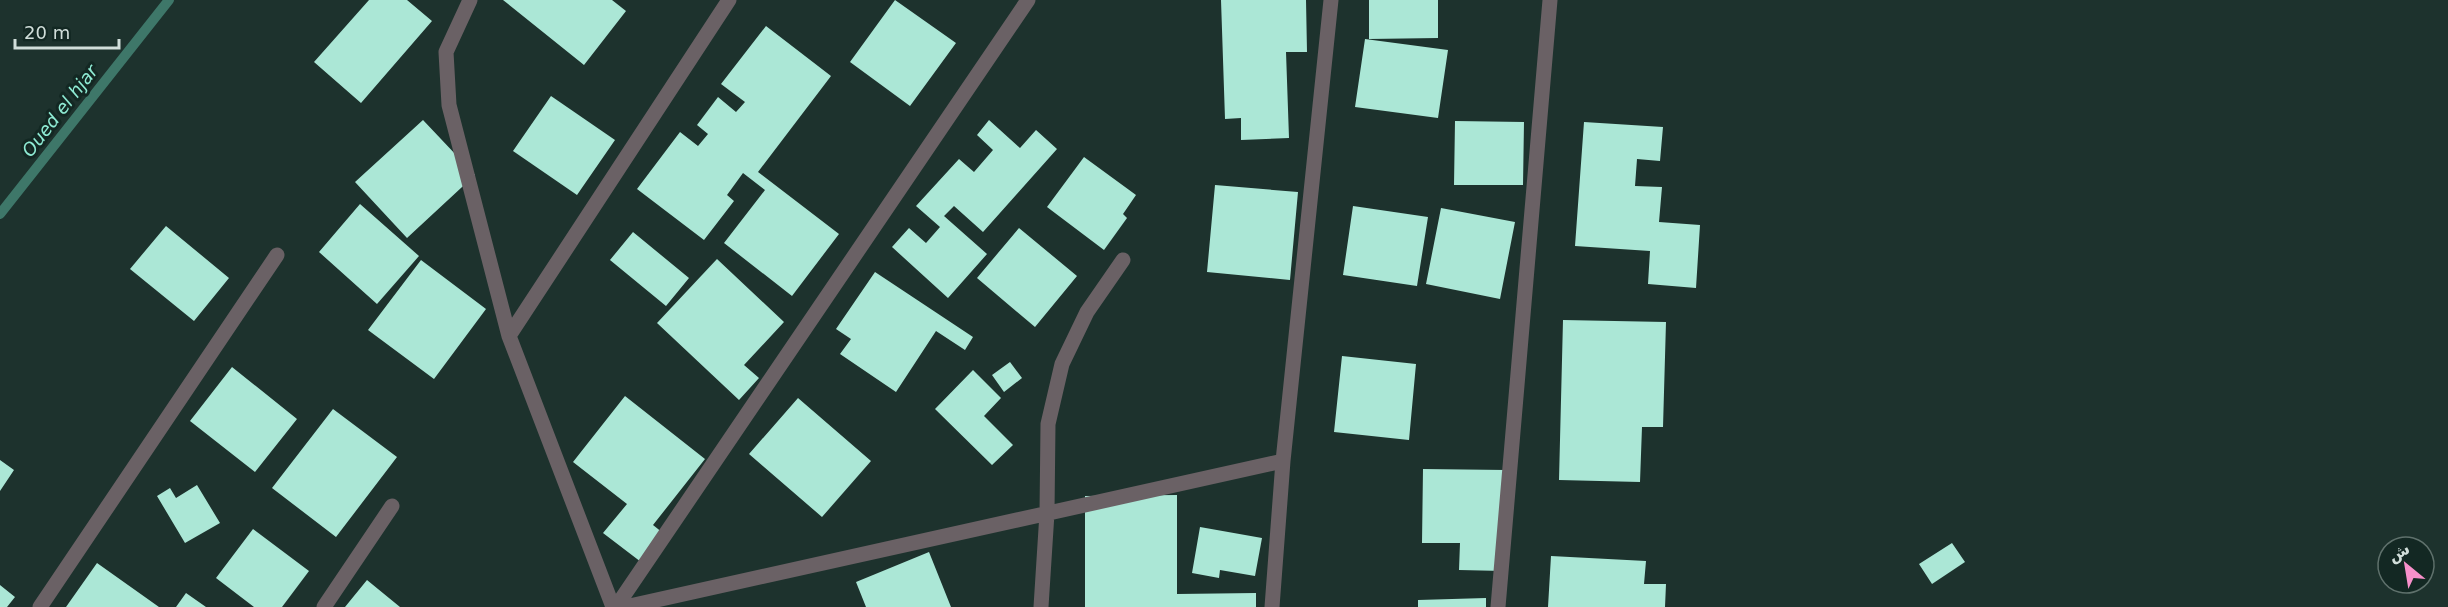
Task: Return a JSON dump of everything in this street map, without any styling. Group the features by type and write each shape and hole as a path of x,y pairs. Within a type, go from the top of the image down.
{"street":[{"path":"470,0 446,52 449,105 509,336 615,607"},
{"path":"509,336 729,0"},
{"path":"615,607 1028,0"},
{"path":"1272,607 1283,460 1331,0"},
{"path":"1498,607 1550,0"},
{"path":"40,607 277,255"},
{"path":"1041,607 1047,513 1048,424 1062,364 1087,312 1123,260"},
{"path":"625,607 1283,460"},
{"path":"324,607 392,506"}],"building":[{"path":"369,0 407,0 432,21 361,103 314,62"},
{"path":"503,0 612,0 626,11 584,65"},
{"path":"895,0 956,43 910,106 850,62"},
{"path":"1221,0 1306,0 1307,52 1286,52 1289,138 1241,140 1241,118 1225,119"},
{"path":"1369,0 1438,0 1438,38 1369,39"},
{"path":"766,26 831,76 758,172 839,234 792,296 724,243 765,190 743,173 727,195 734,201 704,240 637,189 680,132 698,146 708,134 697,125 718,97 736,112 745,102 721,84"},
{"path":"1365,39 1448,50 1438,118 1355,107"},
{"path":"551,96 615,140 577,195 513,151"},
{"path":"423,120 475,175 407,238 355,182"},
{"path":"989,120 1020,148 1036,130 1057,149 983,232 954,206 944,216 987,254 948,298 892,247 909,228 926,243 940,227 916,206 959,159 974,172 993,150 977,135"},
{"path":"1455,121 1524,122 1523,185 1454,185"},
{"path":"1584,122 1663,127 1660,161 1637,159 1635,186 1662,187 1659,222 1700,225 1696,288 1648,284 1650,251 1575,246"},
{"path":"1084,157 1136,195 1123,214 1127,218 1104,250 1047,207"},
{"path":"1215,185 1298,192 1290,280 1207,272"},
{"path":"360,204 419,256 377,304 319,252"},
{"path":"1353,206 1428,217 1417,286 1343,275"},
{"path":"1441,208 1515,222 1500,299 1426,284"},
{"path":"166,226 229,278 194,321 130,269"},
{"path":"1019,228 1077,276 1035,327 977,278"},
{"path":"633,232 689,278 666,306 610,260"},
{"path":"717,259 784,322 744,365 759,378 739,400 657,323"},
{"path":"421,260 486,309 434,379 368,330"},
{"path":"875,272 973,337 965,350 936,331 896,392 840,354 851,339 836,329"},
{"path":"1563,320 1666,322 1663,427 1642,427 1640,482 1559,480"},
{"path":"1342,356 1416,364 1409,440 1334,432"},
{"path":"1010,362 1022,378 1004,392 992,375"},
{"path":"232,367 297,419 255,472 190,421"},
{"path":"973,370 1001,398 984,416 1013,445 992,465 935,409"},
{"path":"625,396 705,459 653,525 663,533 641,562 603,533 627,504 573,462"},
{"path":"798,398 871,461 822,517 749,454"},
{"path":"333,409 397,457 336,537 272,488"},
{"path":"0,460 14,470 0,491"},
{"path":"1423,469 1506,470 1504,571 1459,570 1460,543 1422,543"},
{"path":"197,485 220,523 185,543 157,496 170,488 176,498"},
{"path":"1177,495 1177,594 1256,593 1256,607 1085,607 1085,496"},
{"path":"1200,527 1262,538 1255,576 1220,570 1219,578 1192,573"},
{"path":"253,529 309,571 282,607 254,607 216,578"},
{"path":"1952,543 1965,562 1932,584 1919,564"},
{"path":"929,552 951,607 866,607 856,582"},
{"path":"1551,556 1646,561 1644,584 1666,584 1665,607 1548,607"},
{"path":"97,563 159,607 66,607"},
{"path":"367,580 400,607 345,607"},
{"path":"0,585 15,597 7,607 0,607"},
{"path":"186,593 206,607 176,607"},
{"path":"1486,598 1486,607 1418,607 1418,600"}],"waterway":[{"name":"Oued el hjar","path":"0,214 169,0"}]}
